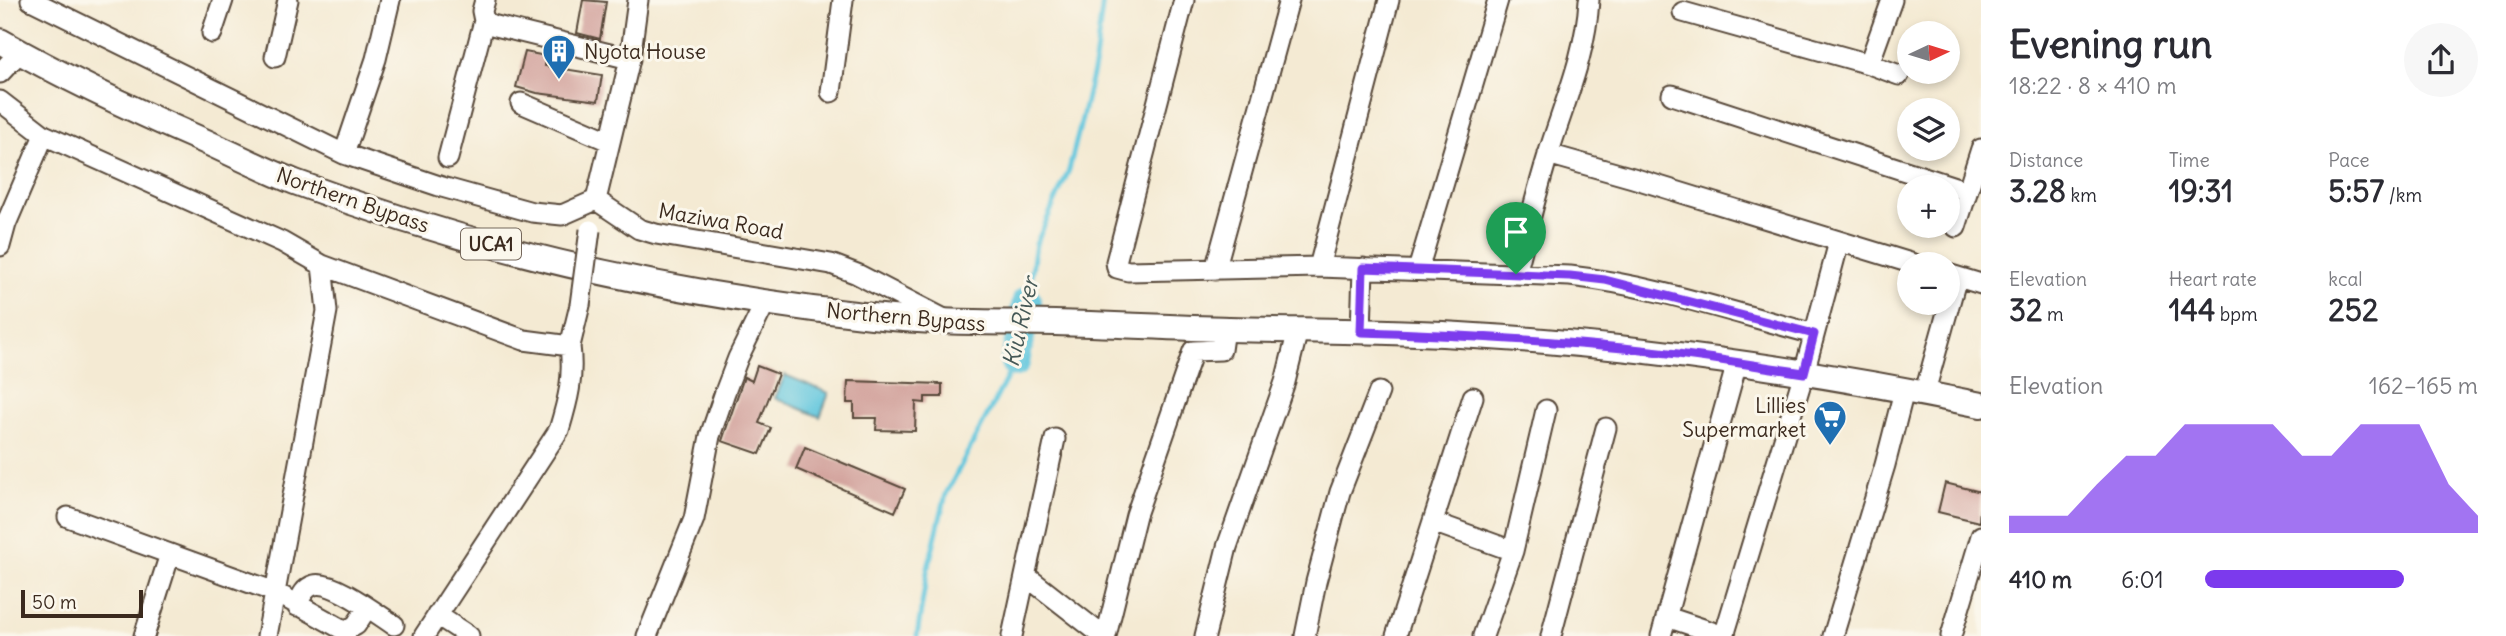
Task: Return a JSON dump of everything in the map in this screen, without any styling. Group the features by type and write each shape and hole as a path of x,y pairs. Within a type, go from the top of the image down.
{"main road":[{"name":"Northern Bypass","path":"10,47 166,125 289,179 443,231 616,275 766,302 865,316 953,323 1050,323 1472,335 1599,346 1804,373 1981,405"}],"street":[{"path":"32,0 344,154 442,187 532,212 562,215 596,200"},
{"path":"212,33 223,0"},
{"path":"275,57 288,0"},
{"path":"344,154 376,59 390,0"},
{"path":"448,158 484,21 484,0"},
{"path":"424,636 559,430 570,392 570,346 580,305 590,230 608,141 630,59 638,0"},
{"path":"831,92 843,0"},
{"path":"1184,0 1116,262 1117,268 1128,271 1363,268 1605,280 1814,334"},
{"path":"1215,270 1289,0"},
{"path":"1319,267 1389,0"},
{"path":"1418,270 1498,0"},
{"path":"1516,274 1548,154 1577,72 1588,21 1589,0"},
{"path":"1869,64 1892,0"},
{"path":"1683,12 1897,74"},
{"path":"484,21 504,30 630,59"},
{"path":"0,73 10,47"},
{"path":"1672,95 1967,191"},
{"path":"0,101 44,135 282,242 322,265 524,340 570,346"},
{"path":"521,103 608,141"},
{"path":"0,246 6,224 44,135"},
{"path":"1960,214 1981,149"},
{"path":"1548,154 1897,259"},
{"name":"Maziwa Road","path":"596,200 639,229 656,234 831,264 857,274 953,323"},
{"path":"1737,363 1664,626 1724,636 1804,373 1839,242"},
{"path":"267,636 327,311 322,265"},
{"path":"1361,332 1363,268"},
{"path":"1960,278 1981,284"},
{"path":"647,636 694,519 710,436 725,392 738,358 766,302"},
{"path":"1833,636 1874,504 1939,315"},
{"path":"1026,576 1105,636 1136,514 1193,351 1221,350 1224,329"},
{"path":"1205,636 1227,547 1285,382 1298,330"},
{"path":"1305,636 1340,492 1380,392"},
{"path":"1396,636 1473,397"},
{"path":"1483,636 1513,551 1546,411"},
{"path":"1551,636 1606,428"},
{"path":"1012,636 1055,439"},
{"path":"68,517 275,592 297,606 347,630 356,625 367,608"},
{"path":"1433,522 1513,551"},
{"path":"1951,636 1981,536"},
{"path":"144,636 170,554"},
{"path":"297,606 302,594 312,585 325,584 394,625"},
{"path":"437,615 469,636"}],"water":[{"path":"785,375 829,393 820,417 775,398"}],"building":[{"path":"583,0 606,2 600,39 577,33"},
{"name":"Nyota House","path":"525,52 546,56 545,66 602,75 598,101 537,93 516,87"},
{"path":"757,366 778,374 759,423 771,428 760,454 722,441 744,377 752,381"},
{"path":"848,381 942,384 942,397 925,397 925,403 916,402 915,431 876,430 877,418 854,418 854,403 847,403"},
{"path":"805,447 905,489 895,512 796,469"},
{"path":"1945,483 1981,492 1979,522 1938,512"}],"waterway":[{"name":"Kiu River","path":"1027,301 1036,244 1069,170 1095,62 1103,0"},
{"name":"Kiu River","path":"1015,362 1027,301"},
{"name":"Kiu River","path":"917,636 927,572 946,494 1015,362"}],"place":[{"name":"Nyota House","path":"559,81"},
{"name":"Lillies Supermarket","path":"1830,447"}],"route":[{"path":"1363,268 1516,274 1605,280 1814,334 1804,373 1664,352 1472,335 1361,332 1363,268"}]}
